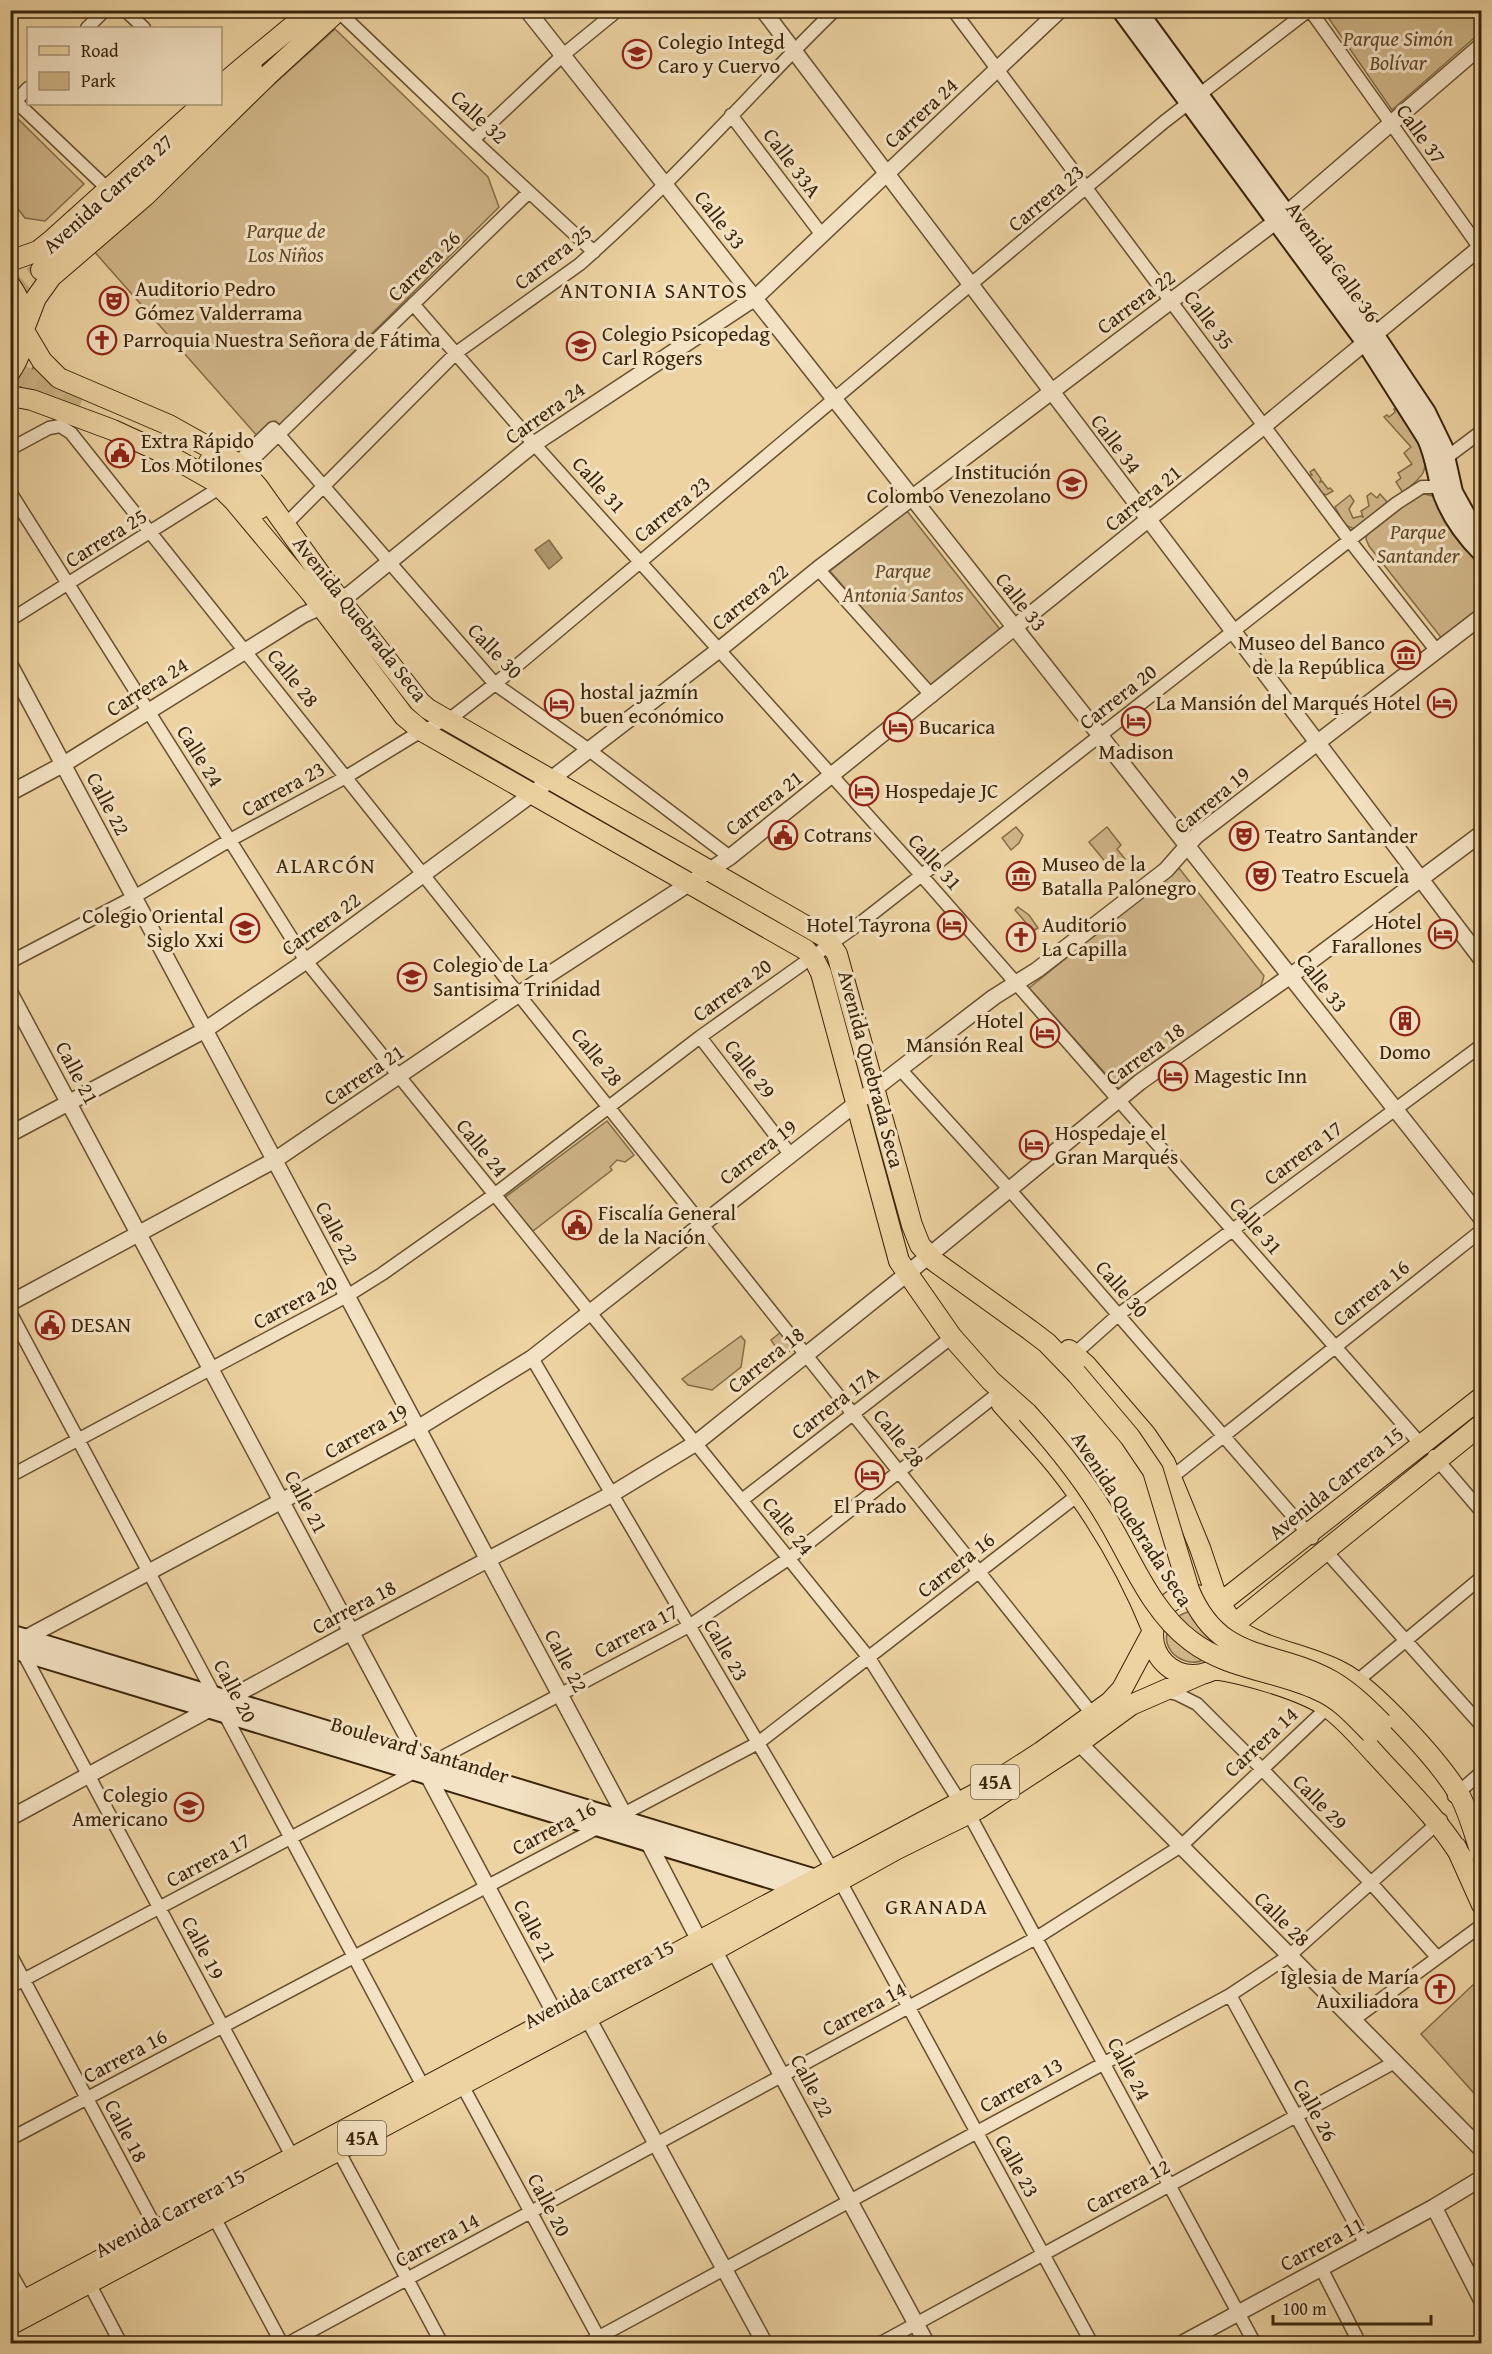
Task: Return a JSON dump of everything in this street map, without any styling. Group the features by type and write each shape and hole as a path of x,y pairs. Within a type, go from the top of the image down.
{"main road":[{"path":"222,101 271,45 311,10"},
{"name":"Avenida Calle 36","path":"1120,10 1194,98"},
{"name":"Avenida Calle 36","path":"1138,10 1194,98 1370,339 1434,422 1454,492 1460,505 1482,536"},
{"name":"Avenida Carrera 27","path":"10,372 20,355 36,298 51,277 145,196 267,76 338,11"},
{"path":"222,85 257,54 271,45"},
{"name":"Avenida Carrera 27","path":"10,261 27,256 45,246 202,105"},
{"path":"41,270 165,159 218,105"},
{"name":"Avenida Quebrada Seca","path":"10,285 24,309 26,329 42,361 59,378 170,424 240,466 420,702 446,720 550,780 819,932 831,943 840,963 912,1225 920,1245 928,1256 1014,1318 1056,1341 1130,1437 1153,1471 1189,1590 1198,1608 1214,1630 1249,1652 1333,1681 1360,1702 1376,1728 1418,1782 1440,1821"},
{"name":"Avenida Calle 36","path":"1370,339 1433,453 1440,487 1454,519 1482,554"},
{"name":"Avenida Quebrada Seca","path":"10,396 32,400 113,429 208,476 221,487 315,600 404,716 422,731 797,943 812,957 821,973 895,1251 906,1274 952,1337 991,1381 1027,1413 1054,1443 1110,1523 1153,1599 1178,1630 1192,1642 1215,1655 1318,1690 1376,1728 1454,1796"},
{"path":"81,403 188,450 232,478 255,503 277,533 315,600"},
{"path":"952,1337 995,1396 1055,1464 1078,1495 1127,1574 1154,1631 1154,1644 1159,1656 1167,1665 1178,1672 1190,1675 1208,1672 1233,1673 1303,1694 1328,1707 1440,1821 1462,1858 1482,1905"},
{"path":"1072,1363 1146,1435 1172,1477 1219,1604 1227,1614 1232,1626 1233,1638 1230,1651 1223,1661 1208,1672"},
{"name":"Avenida Carrera 15","path":"1232,1626 1317,1542 1429,1452 1482,1397"},
{"name":"Avenida Carrera 15","path":"1429,1452 1482,1424"},
{"name":"Avenida Carrera 15","path":"1219,1604 1317,1542"},
{"name":"45A","path":"1154,1631 1161,1611 1179,1597 1200,1595 1219,1604"},
{"path":"1232,1626 1259,1643 1323,1664 1357,1681 1425,1751 1454,1796 1482,1857"},
{"name":"Avenida Carrera 15","path":"965,1808 1110,1702 1122,1689 1154,1631"},
{"name":"Boulevard Santander","path":"15,1641 424,1766 627,1818 821,1882"},
{"name":"Avenida Carrera 15","path":"10,2325 462,2085 561,2024 821,1882 965,1808 1003,1794 1131,1705 1208,1672"},
{"name":"Boulevard Santander","path":"424,1766 598,1827 648,1842 821,1882"},
{"name":"Avenida Carrera 15","path":"18,2304 424,2088 561,2024"}],"street":[{"path":"88,27 105,10"},
{"path":"125,10 143,27"},
{"name":"Calle 33","path":"527,10 1482,1219"},
{"path":"473,140 563,55 618,10"},
{"name":"Calle 34","path":"763,10 1231,632 1482,960"},
{"name":"Carrera 25","path":"286,524 456,353 594,252 665,185 793,50 835,10"},
{"name":"Calle 35","path":"953,10 1350,541 1436,650"},
{"name":"Carrera 24","path":"10,792 64,764 245,651 315,600 340,600 390,563 534,444 755,298 1060,10"},
{"name":"Carrera 23","path":"10,962 134,897 230,840 346,777 422,731 446,720 495,684 1194,98 1309,10"},
{"name":"Calle 37","path":"1309,10 1481,248"},
{"name":"Calle 32","path":"338,11 594,252"},
{"name":"Carrera 22","path":"10,1134 205,1030 306,961 424,874 720,649 818,568 1172,302 1281,217 1482,45"},
{"path":"27,89 13,99 109,190"},
{"name":"Calle 33A","path":"732,115 822,235"},
{"name":"Carrera 26","path":"240,466 529,192"},
{"name":"Carrera 21","path":"10,1303 275,1160 519,994 730,857 1148,521 1481,248"},
{"name":"Calle 31","path":"413,304 534,444 641,560 922,876 1482,1512"},
{"name":"Calle 28","path":"10,449 49,428 60,426 66,428 1093,1715"},
{"name":"Calle 30","path":"276,431 495,684 589,750 730,857"},
{"path":"1446,458 1482,431"},
{"name":"Carrera 25","path":"10,620 221,487"},
{"name":"Carrera 20","path":"10,1476 347,1296 382,1274 494,1195 700,1037 922,876 1415,490 1440,487"},
{"name":"Calle 24","path":"10,492 306,961 869,1658 965,1808 1255,2343"},
{"path":"818,568 932,696"},
{"name":"Carrera 19","path":"15,1641 418,1428 532,1358 874,1089 994,997 1037,970 1166,870 1196,836 1482,616"},
{"name":"Calle 22","path":"10,665 627,1818 648,1842 782,2076 927,2343"},
{"name":"Carrera 18","path":"10,1818 351,1632 612,1494 696,1443 1118,1099 1290,977 1482,833"},
{"name":"Calle 21","path":"10,993 561,2024"},
{"name":"Calle 29","path":"700,1037 790,1154"},
{"name":"Carrera 17","path":"1072,1363 1118,1315 1482,1045"},
{"name":"Calle 30","path":"900,1069 1009,1189 1223,1436 1482,1726"},
{"name":"Carrera 16","path":"1172,1477 1482,1230"},
{"name":"Calle 20","path":"10,1312 424,2088"},
{"name":"Carrera 17A","path":"742,1500 952,1337"},
{"name":"Calle 23","path":"532,1358 758,1743 821,1882 908,2007 1092,2343"},
{"name":"Carrera 17","path":"10,1987 689,1626 789,1558 995,1396"},
{"name":"Carrera 16","path":"10,2139 598,1827 627,1818 758,1743 1078,1495"},
{"path":"1357,1681 1482,1577"},
{"name":"Calle 19","path":"15,1641 293,2158"},
{"name":"Calle 29","path":"1162,1691 1177,1694 1197,1704 1371,1883 1437,1957"},
{"name":"Carrera 14","path":"287,2343 1036,1938 1181,1846 1328,1707"},
{"name":"Calle 28","path":"1079,1743 1482,2150"},
{"path":"1454,1796 1482,1772"},
{"name":"Carrera 13","path":"586,2343 600,2340 724,2268 1230,1995 1289,1956 1440,1821"},
{"path":"1353,2020 1482,1925"},
{"name":"Calle 18","path":"10,1954 157,2230"},
{"name":"Calle 26","path":"1230,1995 1366,2244"},
{"path":"584,2011 765,2343"},
{"name":"Carrera 12","path":"879,2343 1395,2062"},
{"name":"Calle 20","path":"462,2085 600,2340"},
{"path":"338,2150 442,2343"},
{"name":"Carrera 11","path":"1181,2343 1434,2207 1482,2178"},
{"path":"1434,2207 1482,2301"},
{"path":"214,2217 282,2343"},
{"path":"1321,2268 1360,2343"},
{"path":"10,2272 18,2304"},
{"path":"89,2283 121,2343"}],"green space":[{"name":"Parque Simón Bolívar","path":"1323,10 1481,11 1481,32 1392,110"},
{"name":"Parque de Los Niños","path":"335,29 488,177 499,207 280,425 275,421 258,437 92,249"},
{"path":"11,112 84,184 45,221 25,218 11,200"},
{"path":"36,363 80,395 74,410 18,390"},
{"path":"1394,409 1421,449 1425,466 1421,476 1403,493 1396,482 1401,478 1398,473 1412,464 1404,453 1411,447 1384,417 1387,415 1389,417 1395,412"},
{"path":"1314,469 1321,479 1320,482 1322,481 1328,489 1333,491 1326,495 1321,493 1308,475 1312,475 1310,472"},
{"path":"1371,493 1377,498 1380,494 1388,503 1359,531 1345,525 1335,507 1350,495 1354,501 1349,509 1353,518 1363,517 1361,511 1369,506 1367,496"},
{"name":"Parque Santander","path":"1417,495 1438,497 1469,552 1481,565 1481,608 1443,640 1369,546 1366,539 1367,534"},
{"name":"Parque Antonia Santos","path":"907,511 1002,632 932,689 830,571"},
{"path":"1016,827 1023,835 1019,843 1011,850 1002,838"},
{"path":"1107,827 1121,845 1117,849 1125,859 1112,870 1089,842"},
{"path":"1179,868 1264,976 1260,989 1120,1090 1029,988"},
{"path":"1018,907 1029,915 1038,928 1033,931 1015,910"},
{"path":"607,1121 634,1155 625,1162 617,1160 610,1167 612,1170 533,1231 504,1198"},
{"path":"781,1332 792,1349 782,1357 771,1340"},
{"path":"741,1336 745,1341 741,1367 712,1390 688,1385 682,1379"},
{"path":"1192,1611 1218,1639 1212,1652 1204,1660 1194,1662 1175,1655 1168,1647 1166,1637 1175,1620 1182,1614"},
{"path":"1475,1983 1481,1990 1481,2101 1421,2034"}],"shaded area":[{"path":"549,540 562,558 549,569 535,550"}],"tunnel":[{"path":"10,296 41,270"},
{"path":"10,370 81,403"}],"place":[{"name":"Colegio Integd Caro y Cuervo","path":"637,54"},
{"name":"Auditorio Pedro Gómez Valderrama","path":"114,301"},
{"name":"Parroquia Nuestra Señora de Fátima","path":"102,340"},
{"name":"Colegio Psicopedag Carl Rogers","path":"581,346"},
{"name":"Extra Rápido Los Motilones","path":"120,453"},
{"name":"Institución Colombo Venezolano","path":"1072,484"},
{"name":"Museo del Banco de la República","path":"1406,655"},
{"name":"La Mansión del Marqués Hotel","path":"1442,703"},
{"name":"hostal jazmín buen económico","path":"559,704"},
{"name":"Madison","path":"1136,721"},
{"name":"Bucarica","path":"898,727"},
{"name":"Hospedaje JC","path":"864,791"},
{"name":"Cotrans","path":"783,835"},
{"name":"Teatro Santander","path":"1244,836"},
{"name":"Museo de la Batalla Palonegro","path":"1021,876"},
{"name":"Teatro Escuela","path":"1261,876"},
{"name":"Hotel Tayrona","path":"952,925"},
{"name":"Colegio Oriental Siglo Xxi","path":"245,928"},
{"name":"Hotel Farallones","path":"1443,934"},
{"name":"Auditorio La Capilla","path":"1021,937"},
{"name":"Colegio de La Santisima Trinidad","path":"412,977"},
{"name":"Domo","path":"1405,1021"},
{"name":"Hotel Mansión Real","path":"1045,1033"},
{"name":"Magestic Inn","path":"1173,1076"},
{"name":"Hospedaje el Gran Marqués","path":"1034,1145"},
{"name":"Fiscalía General de la Nación","path":"577,1225"},
{"name":"DESAN","path":"50,1325"},
{"name":"El Prado","path":"870,1475"},
{"name":"Colegio Americano","path":"189,1807"},
{"name":"Iglesia de María Auxiliadora","path":"1440,1989"}],"district":[{"name":"ANTONIA SANTOS","path":"654,290"},
{"name":"ALARCÓN","path":"326,865"},
{"name":"GRANADA","path":"937,1906"}]}
